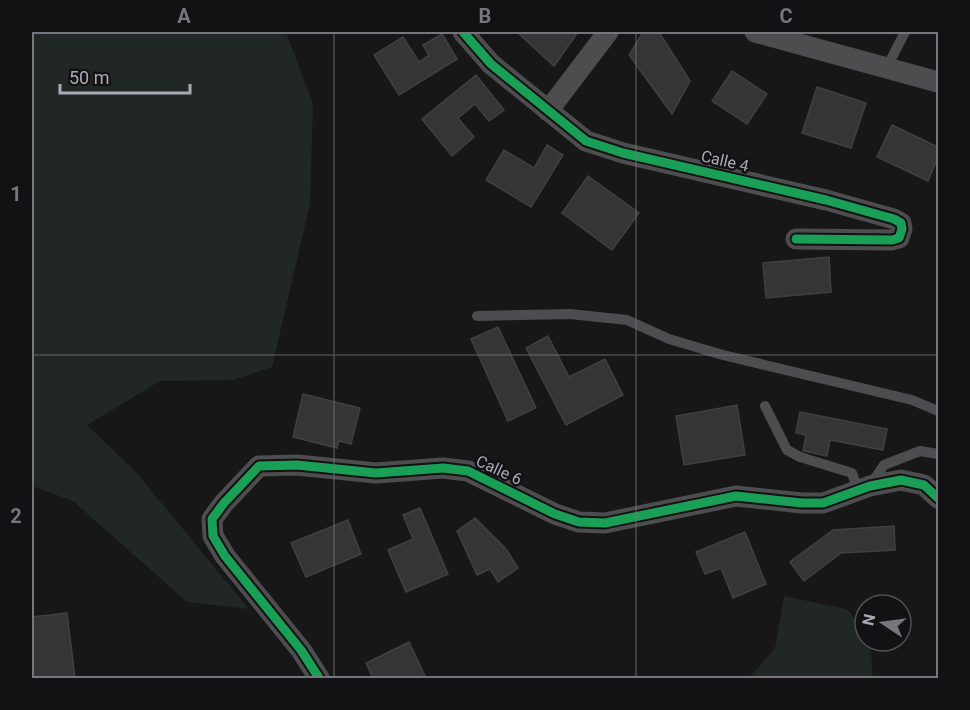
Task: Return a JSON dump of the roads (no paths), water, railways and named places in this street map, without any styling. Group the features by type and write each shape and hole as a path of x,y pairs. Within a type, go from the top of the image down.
{"street":[{"path":"548,111 608,32"},
{"path":"755,32 939,82"},
{"name":"Calle 4","path":"471,35 491,64 586,141 623,153 826,200 894,219 901,223 902,229 899,238 892,240 796,239"},
{"name":"Calle 6","path":"319,678 301,651 225,556 213,536 212,519 224,502 259,466 297,465 376,473 443,468 468,471 555,514 579,522 605,523 736,496 823,503 864,488 901,480 924,485 939,498"}],"lane":[{"path":"887,67 905,32"},
{"path":"477,316 570,314 627,320 669,339 912,400 939,411"},
{"path":"765,406 787,450 800,457 852,473 864,488 884,465 920,451 939,454"}]}
